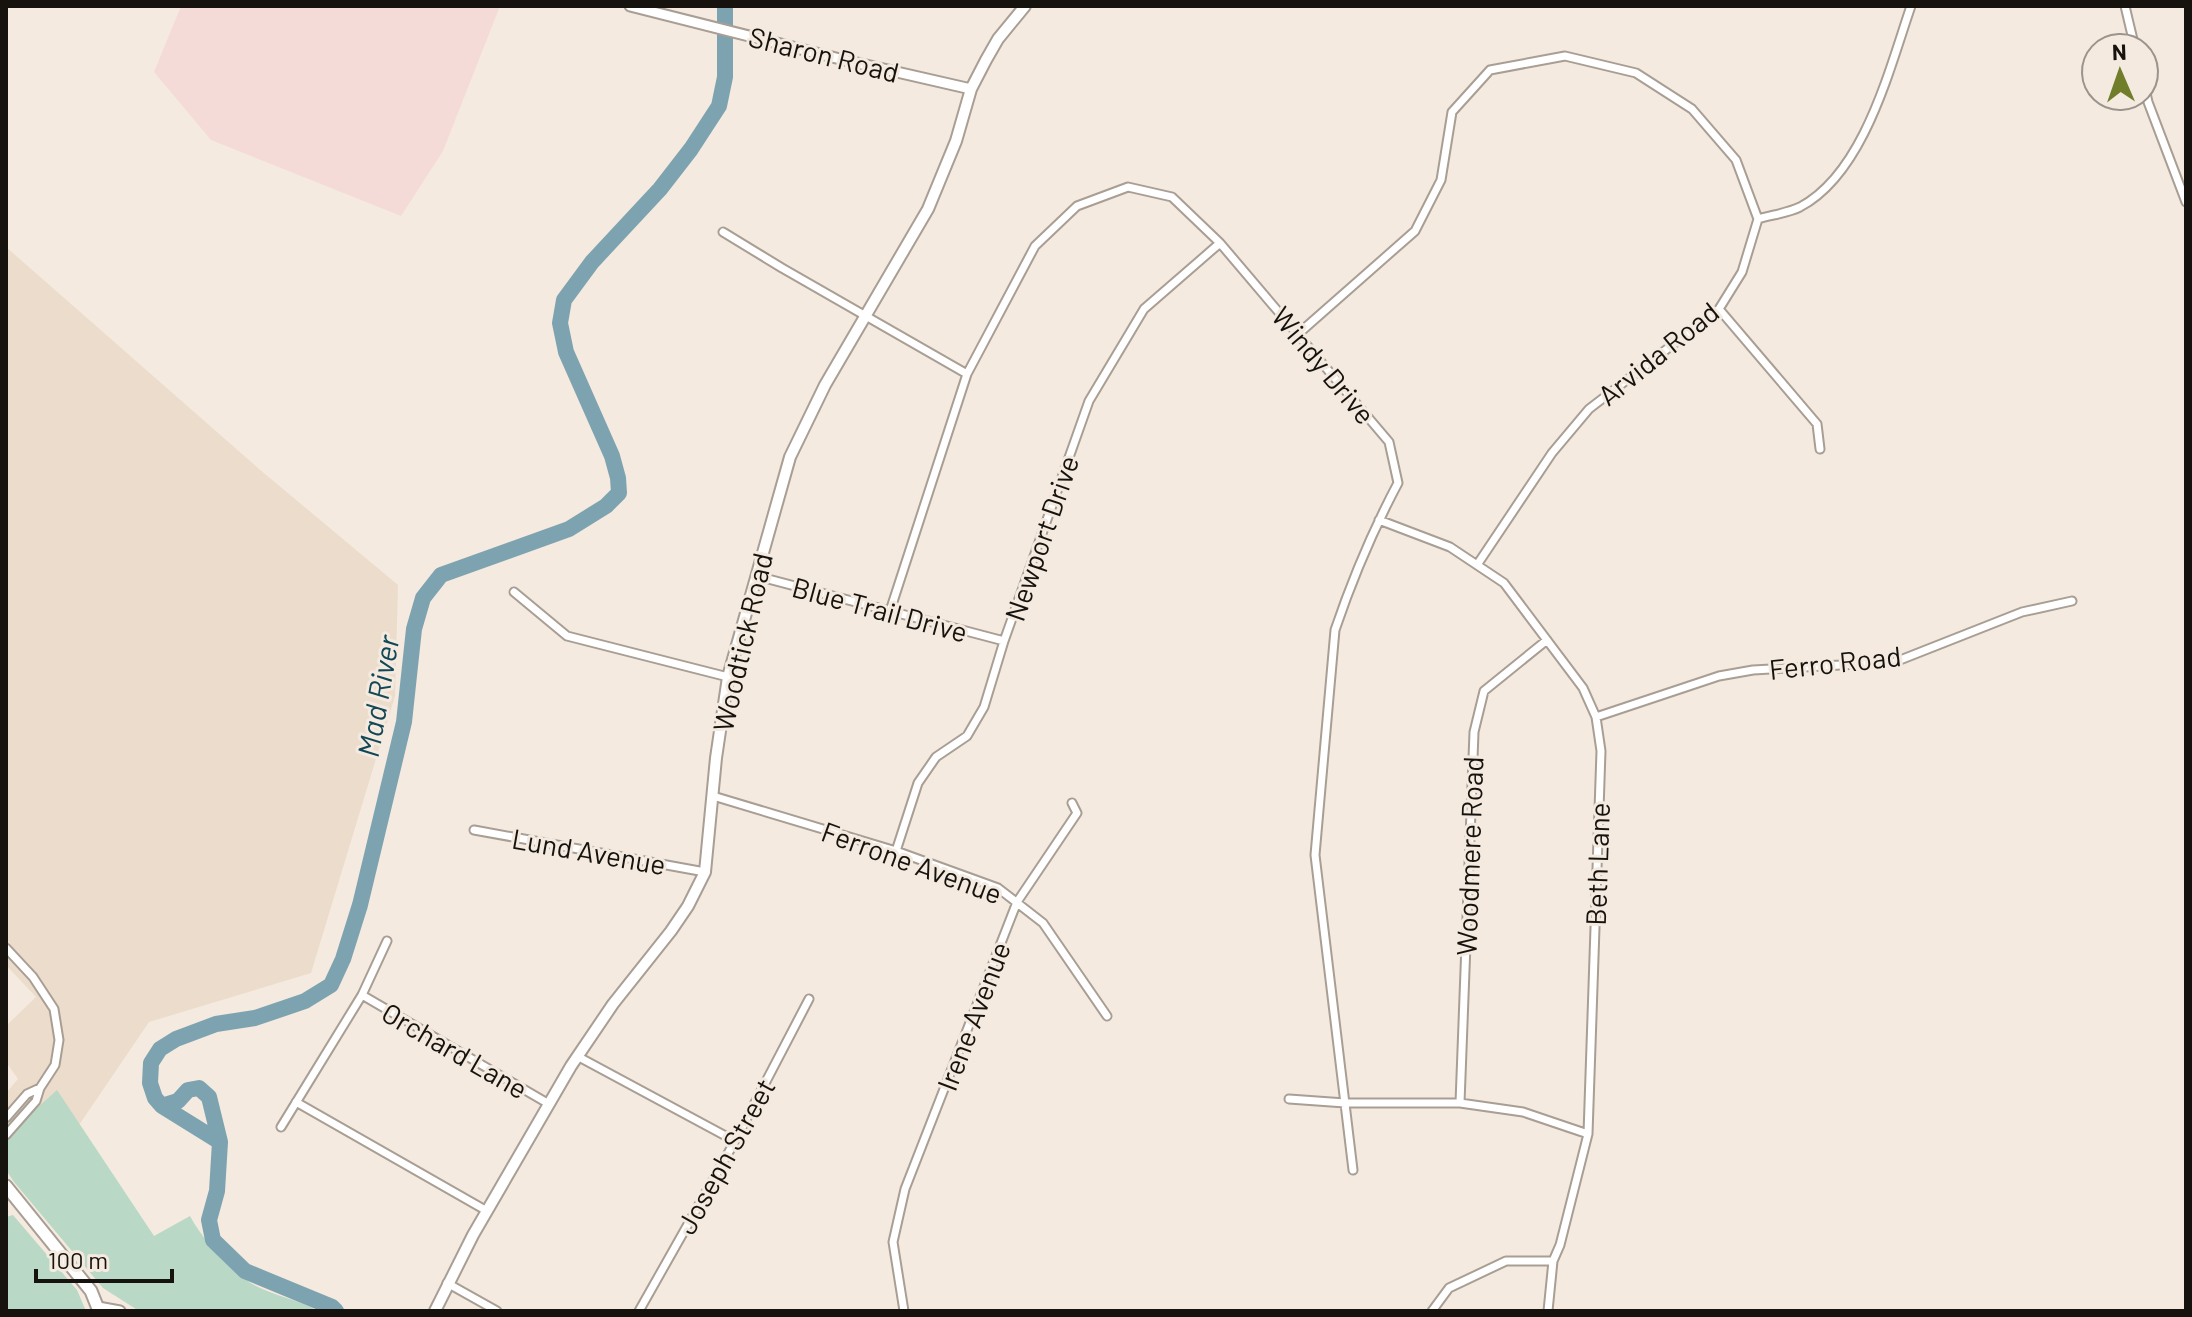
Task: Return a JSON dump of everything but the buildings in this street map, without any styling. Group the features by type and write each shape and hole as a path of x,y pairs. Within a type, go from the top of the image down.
{"main road":[{"name":"Woodtick Road","path":"435,1311 487,1211 577,1056 613,1004 671,931 705,872 716,758 728,677 790,457 825,385 928,209 956,141 971,89 998,39 1025,6"},
{"path":"6,1186 91,1291 99,1309"}],"street":[{"name":"Sharon Road","path":"630,6 971,89"},
{"path":"1298,334 1415,231 1441,180 1452,112 1490,70 1565,56 1636,73 1692,109 1736,160 1758,219 1798,208 1827,188 1855,147 1881,97 1911,6"},
{"path":"2125,6 2131,32"},
{"path":"2152,112 2186,202"},
{"name":"Windy Drive","path":"890,611 967,374 1035,246 1077,206 1128,187 1172,197 1220,243 1389,442 1398,483 1379,520 1335,630 1315,855 1353,1170"},
{"name":"Arvida Road","path":"1477,565 1552,453 1589,409 1719,309 1742,272 1758,219"},
{"path":"723,232 967,374"},
{"name":"Newport Drive","path":"896,851 918,783 936,757 967,736 984,707 1004,641 1089,401 1144,309 1220,243"},
{"path":"1719,309 1817,424 1820,449"},
{"name":"Beth Lane","path":"1379,520 1450,547 1504,583 1583,688 1596,717 1601,751 1588,1134 1560,1245 1553,1261 1548,1311"},
{"name":"Blue Trail Drive","path":"757,576 1004,641"},
{"path":"514,592 567,636 728,677"},
{"name":"Ferro Road","path":"1596,717 1719,676 1753,670 1895,662 2022,612 2072,601"},
{"name":"Woodmere Road","path":"1460,1103 1474,732 1484,691 1547,640"},
{"name":"Ferrone Avenue","path":"713,796 896,851 998,888 1043,923 1107,1016"},
{"name":"Irene Avenue","path":"904,1311 893,1242 905,1189 1017,902 1077,813 1072,803"},
{"name":"Lund Avenue","path":"474,830 705,872"},
{"path":"281,1127 362,995 387,941"},
{"path":"6,948 33,977 54,1009 59,1040 55,1065 40,1088 36,1101 6,1135"},
{"name":"Orchard Lane","path":"362,995 549,1104"},
{"name":"Joseph Street","path":"639,1311 735,1141 809,999"},
{"path":"577,1056 735,1141"},
{"path":"6,1118 27,1094 40,1088"},
{"path":"1289,1099 1345,1103 1460,1103 1523,1112 1588,1134"},
{"path":"296,1102 487,1211"},
{"path":"1432,1311 1449,1288 1506,1261 1553,1261"},
{"path":"447,1283 497,1311"},
{"path":"99,1309 120,1311"}],"shaded area":[{"path":"181,6 500,6 443,151 401,216 211,140 154,72"},
{"path":"6,247 259,469 398,585 395,696 311,973 149,1022 79,1125 6,1147 6,1093 18,1079 6,1062 6,1026 36,997 6,965"}],"green space":[{"path":"57,1090 154,1236 190,1216 218,1254 245,1279 318,1311 139,1311 103,1288 6,1170 6,1136"},
{"path":"13,1215 77,1290 86,1311 6,1311 6,1217"}],"waterway":[{"name":"Mad River","path":"336,1311 245,1271 213,1240 209,1220 217,1191 220,1142 209,1097 199,1088 188,1090 178,1101 162,1106 155,1098 150,1083 151,1063 160,1049 176,1039 216,1024 255,1018 305,1001 331,985 343,959 360,905 404,722 414,629 423,598 441,575 569,529 606,506 619,493 612,456 566,352 560,323 564,300 592,262 660,189 719,106 725,77 725,6"},
{"path":"162,1106 220,1142"}]}
